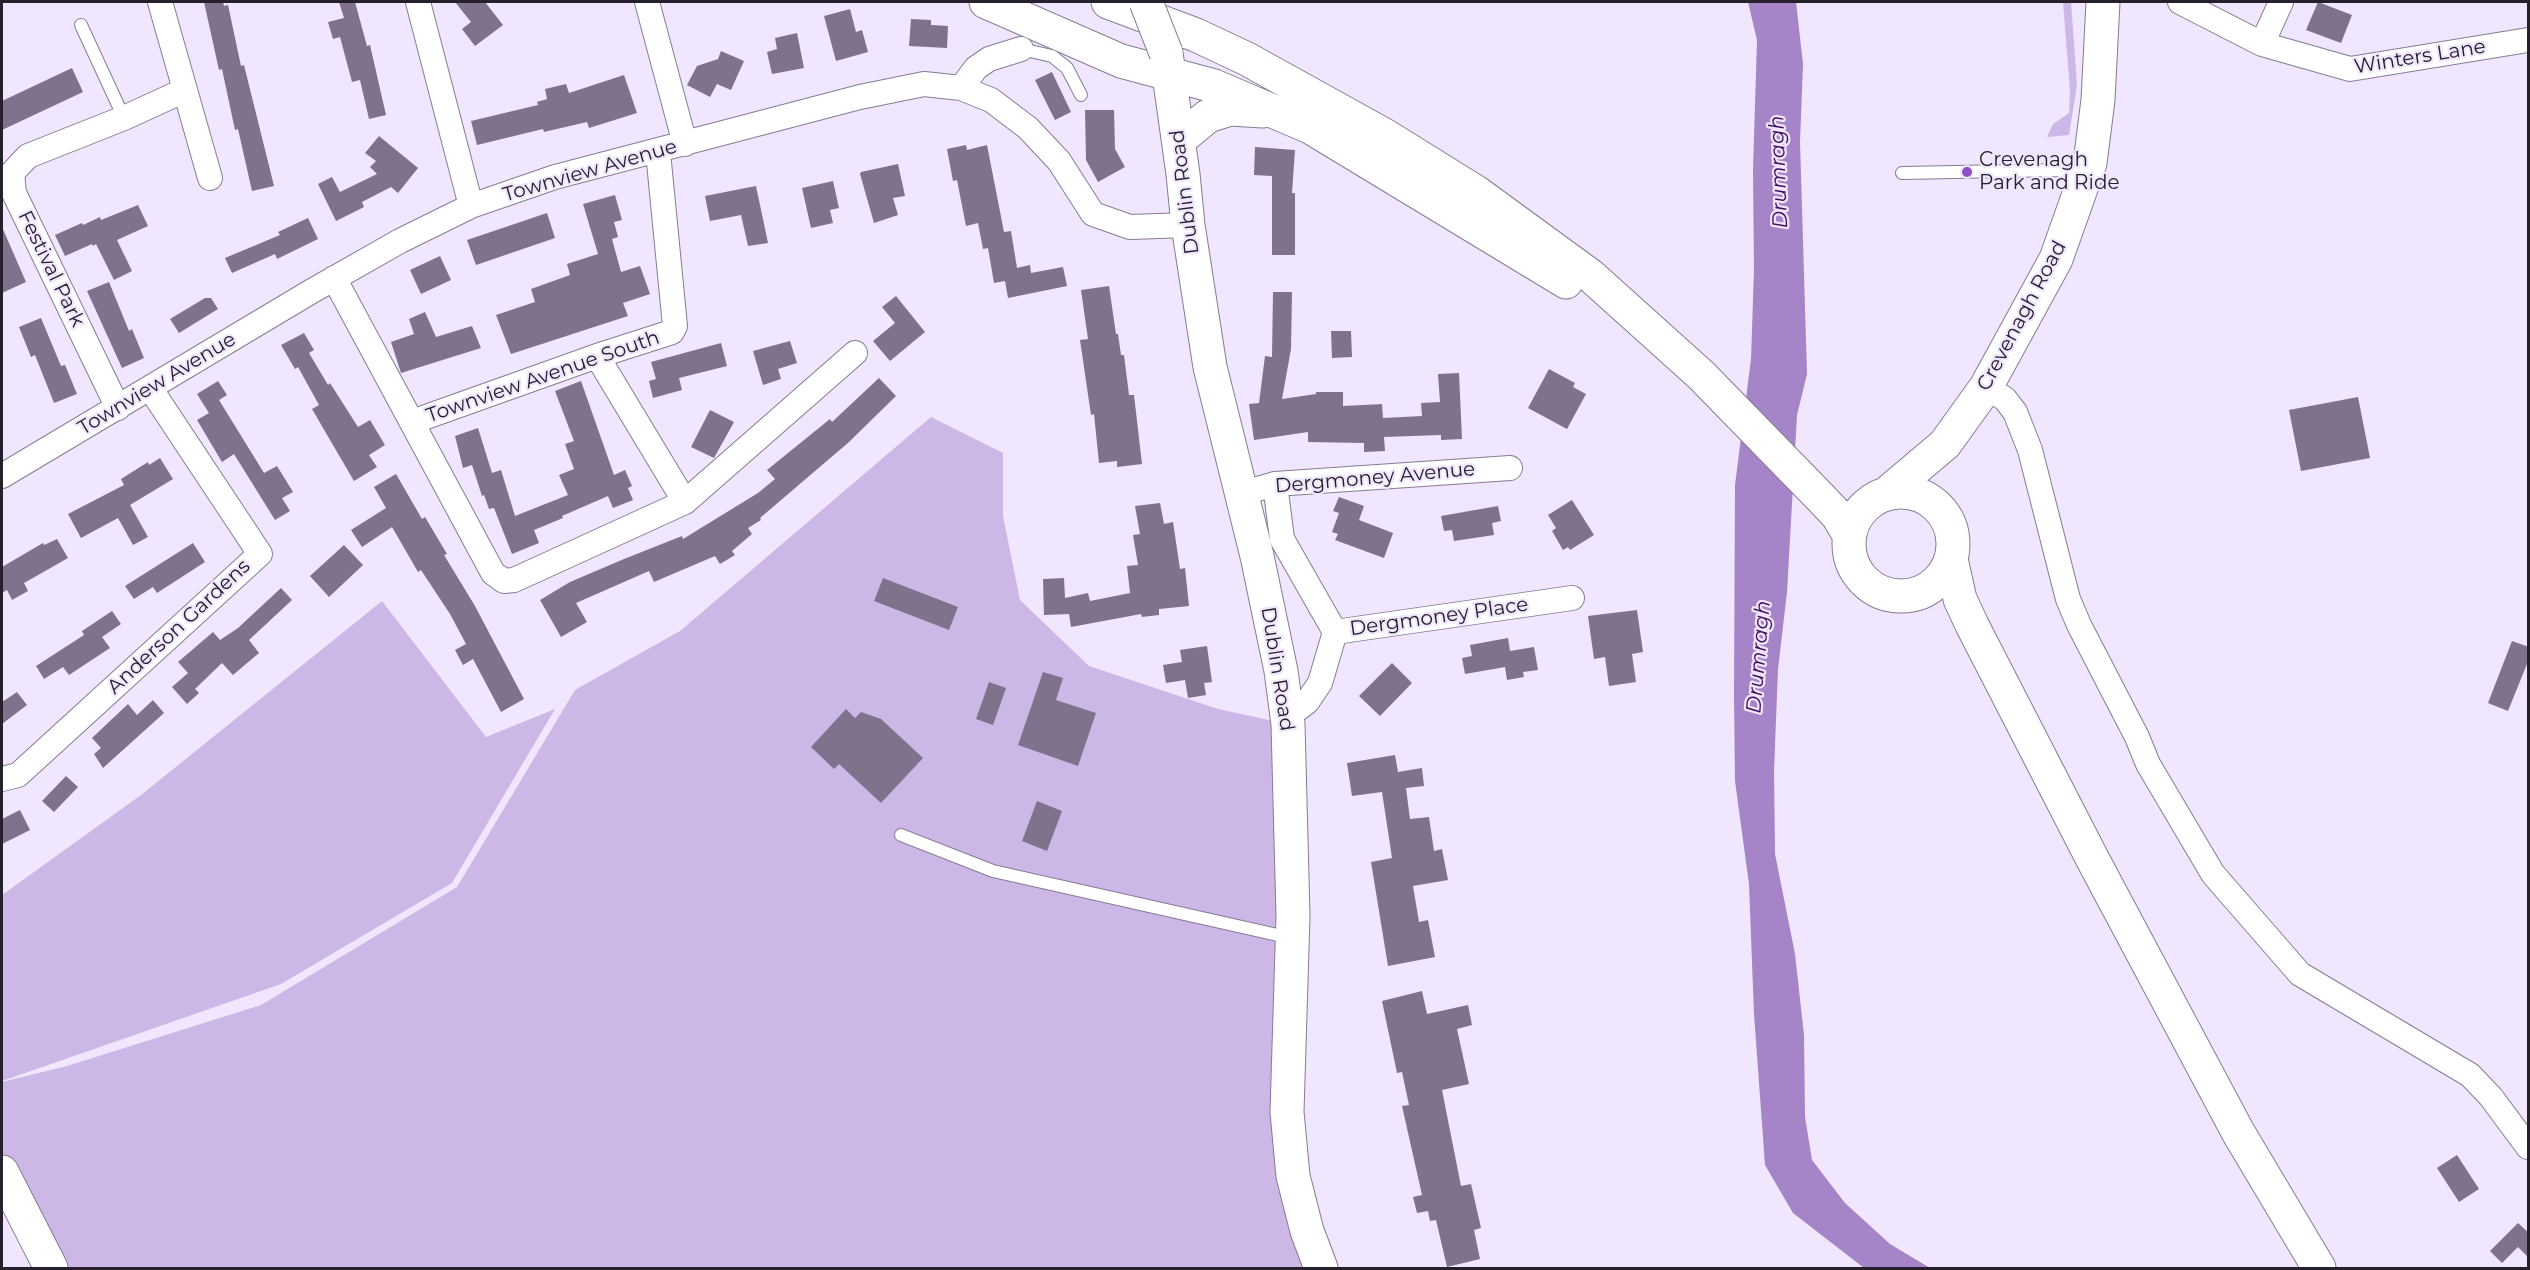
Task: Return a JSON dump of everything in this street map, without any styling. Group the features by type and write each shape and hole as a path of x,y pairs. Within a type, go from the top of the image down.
{"main road":[{"path":"986,2 1121,61 1168,64 1310,127 1665,342"},
{"path":"1108,2 1196,35 1247,59 1386,136 1476,192 1591,276 1665,342 1701,375 1838,516 1866,512 1901,492 1922,496 1941,510"},
{"name":"Dublin Road","path":"1146,2 1168,64 1188,225 1210,367 1259,566 1281,671 1287,717 1293,853 1288,1120 1293,1176 1307,1231 1321,1269"},
{"name":"Crevenagh Road","path":"1866,512 1945,444 1986,387 2056,259 2090,163 2098,100 2103,2"},
{"path":"1179,140 1208,116 1230,109 1277,112"},
{"path":"1945,444 1941,510 1952,534 1951,559 1960,599 2093,860 2238,1132 2319,1269"},
{"path":"1866,512 1849,553 1855,569 1866,582 1886,594 1906,596 1932,586 1940,578 1951,559"},
{"path":"1918,593 1938,598 1953,607 1972,625"},
{"path":"2,1172 51,1269"}],"street":[{"path":"160,2 210,178"},
{"path":"418,2 471,206"},
{"path":"648,2 685,144"},
{"name":"Winters Lane","path":"2180,2 2262,44 2350,69 2529,40"},
{"path":"2262,44 2280,2"},
{"path":"961,88 976,68 989,59 1021,49"},
{"name":"Townview Avenue","path":"2,476 334,278 400,241 471,206 555,177 658,152 860,97 924,84 961,88 991,100 1028,128 1059,161 1093,214 1130,227 1188,225"},
{"name":"Festival Park","path":"118,408 14,193 12,173 28,156 185,90"},
{"name":"Townview Avenue South","path":"412,422 597,356 661,338 672,332 675,326 658,152"},
{"name":"Townview Avenue South","path":"334,278 494,573 504,581 514,580 685,502 855,353"},
{"path":"597,356 685,502"},
{"path":"1986,387 2005,399 2015,412 2030,450 2067,598 2079,625 2137,737 2148,764 2213,874 2300,974 2470,1075 2491,1097 2529,1147"},
{"name":"Anderson Gardens","path":"2,779 18,775 260,554 150,388"},
{"name":"Dergmoney Avenue","path":"1240,494 1275,484 1510,468"},
{"path":"1275,484 1282,539 1335,632"},
{"name":"Dergmoney Place","path":"1287,717 1307,702 1320,683 1335,632 1572,598"}],"lane":[{"path":"81,25 123,118"},
{"path":"1021,49 1052,56 1067,68 1082,95"},
{"path":"1902,172 2060,171 2086,174"},
{"path":"901,835 993,872 1293,938"}],"shaded area":[{"path":"2063,2 2071,2 2077,85 2069,135 2047,137 2053,124 2069,113 2070,90"},
{"path":"931,417 1003,453 1003,516 1020,600 1089,666 1218,709 1288,724 1288,1029 1321,1268 63,1268 2,1159 2,1082 67,1066 261,1005 457,887 575,690 680,631"},
{"path":"382,601 486,737 555,709 452,883 281,984 2,1081 2,895 141,795"}],"water":[{"name":"Drumragh","path":"1748,2 1796,2 1803,64 1800,142 1807,374 1797,415 1787,592 1778,669 1774,771 1775,854 1795,954 1804,1035 1805,1117 1812,1160 1845,1203 1890,1244 1930,1268 1864,1268 1793,1213 1765,1165 1754,1014 1749,884 1735,781 1735,485 1751,359 1754,270 1753,170 1757,40"}],"building":[{"path":"204,2 223,2 224,6 228,5 241,66 244,65 274,186 252,191 238,129 235,130 222,69 219,70"},
{"path":"339,2 355,2 367,46 370,45 386,115 369,119 360,80 352,82 340,37 333,39 328,22 344,18"},
{"path":"455,2 485,2 503,25 475,46 462,29 471,22"},
{"path":"2318,2 2352,15 2341,43 2306,30"},
{"path":"850,9 856,32 862,30 868,52 836,61 824,16"},
{"path":"911,19 931,20 931,25 948,26 947,48 909,46"},
{"path":"797,33 804,68 772,74 767,52 777,49 775,38"},
{"path":"721,51 744,61 731,90 717,84 710,97 687,85 697,66 718,59"},
{"path":"72,68 83,92 2,130 2,101"},
{"path":"1052,72 1071,112 1055,120 1035,80"},
{"path":"624,75 637,113 589,128 587,122 544,132 543,129 477,145 471,121 538,105 537,102 547,99 545,89 566,84 569,93"},
{"path":"1085,110 1114,110 1115,149 1125,167 1098,182 1086,160"},
{"path":"379,136 418,168 398,193 391,187 362,202 364,207 336,221 318,184 332,177 340,192 377,174 370,167 376,161 365,153"},
{"path":"966,145 967,150 987,145 1004,232 1011,231 1017,268 1030,265 1031,273 1063,267 1067,286 1008,298 1005,281 994,283 988,248 983,249 978,223 966,226 957,180 953,181 947,149"},
{"path":"1255,147 1295,150 1292,193 1295,193 1295,255 1272,255 1272,176 1254,175"},
{"path":"898,164 905,196 893,198 898,215 874,223 860,174"},
{"path":"833,181 839,208 830,210 833,223 811,228 802,188"},
{"path":"756,186 768,243 748,246 741,215 710,221 705,196"},
{"path":"615,195 622,220 614,222 618,237 612,239 621,272 640,266 650,294 623,303 628,316 511,354 496,315 535,302 531,289 570,275 567,264 598,254 583,204"},
{"path":"138,205 148,226 117,240 132,271 114,280 96,244 65,256 55,235 82,223 83,225 100,217 101,220"},
{"path":"547,213 555,238 476,265 467,240"},
{"path":"308,218 318,239 277,259 275,254 232,273 225,258 280,235 278,232"},
{"path":"2,227 26,282 2,293"},
{"path":"440,256 451,280 421,294 410,270"},
{"path":"109,282 129,331 132,329 144,358 122,368 87,291"},
{"path":"1109,286 1116,334 1118,334 1121,355 1124,355 1129,395 1134,395 1142,464 1117,467 1117,461 1099,463 1094,414 1091,415 1080,340 1088,339 1081,290"},
{"path":"1273,292 1292,292 1291,349 1282,399 1316,394 1316,392 1343,392 1343,406 1382,404 1383,418 1422,416 1421,403 1440,402 1438,374 1459,373 1462,439 1441,440 1441,435 1384,437 1385,451 1364,452 1364,443 1308,442 1308,432 1254,440 1249,404 1259,403 1265,356 1272,357"},
{"path":"896,296 925,332 890,361 873,341 895,323 882,307"},
{"path":"205,298 211,298 218,309 179,333 170,319"},
{"path":"425,312 436,337 472,326 481,348 401,373 391,342 414,334 409,319"},
{"path":"41,318 61,366 65,365 77,394 54,403 35,355 31,357 19,327"},
{"path":"1331,331 1351,331 1352,357 1332,358"},
{"path":"304,333 314,350 309,353 328,385 330,383 358,427 370,420 385,445 369,455 377,467 354,481 312,409 319,405 298,367 295,369 281,345"},
{"path":"790,341 797,363 778,369 781,379 763,385 753,351"},
{"path":"721,343 727,366 679,378 682,390 653,398 649,381 656,379 651,362"},
{"path":"1549,369 1575,383 1573,387 1586,394 1567,429 1528,408"},
{"path":"879,378 896,396 849,442 760,518 761,520 748,528 752,534 732,551 735,555 720,564 715,556 654,582 649,571 576,603 587,622 561,637 540,600 570,582 682,536 683,539 758,493 775,479 767,470 830,419 832,422"},
{"path":"218,381 227,395 219,400 264,473 277,466 293,492 282,498 290,511 275,520 234,454 222,462 197,420 209,413 197,394"},
{"path":"581,381 614,475 625,470 632,486 628,488 633,500 613,508 608,496 562,516 563,518 534,530 539,543 512,554 494,508 489,509 484,495 482,496 472,465 463,468 455,436 478,428 492,473 501,470 515,516 568,495 559,475 574,469 565,444 574,441 555,391"},
{"path":"2358,397 2370,458 2301,471 2289,410"},
{"path":"710,410 734,422 714,458 691,447"},
{"path":"160,458 173,479 130,505 148,537 133,545 118,518 81,538 68,514 124,485 121,479 148,462 149,465"},
{"path":"396,474 422,519 425,517 447,554 444,555 475,606 524,699 501,712 473,659 463,665 455,650 466,644 450,614 421,570 418,572 392,527 362,547 351,530 386,508 374,487"},
{"path":"1339,497 1364,506 1359,520 1393,533 1384,558 1335,540 1338,534 1332,532 1339,513 1333,511"},
{"path":"1572,500 1594,535 1570,550 1568,547 1563,550 1552,531 1556,528 1548,515"},
{"path":"1160,503 1164,524 1173,522 1180,569 1185,568 1189,606 1159,609 1159,615 1142,617 1141,614 1071,627 1069,614 1044,615 1043,579 1064,578 1065,598 1088,593 1090,601 1130,593 1127,566 1138,565 1133,535 1140,534 1135,506"},
{"path":"1498,506 1501,521 1492,523 1494,535 1454,541 1452,530 1444,531 1441,516"},
{"path":"57,539 68,558 24,583 28,591 12,600 7,590 2,593 2,567 43,543 44,545"},
{"path":"193,543 205,562 157,593 153,587 134,599 125,586"},
{"path":"344,545 363,565 329,597 310,576"},
{"path":"883,578 958,607 949,630 874,601"},
{"path":"281,588 292,600 249,640 259,653 233,675 222,663 195,689 199,693 187,704 172,687 188,673 178,662 213,632 220,640 238,628"},
{"path":"1637,610 1643,652 1632,654 1636,682 1609,686 1605,657 1594,659 1588,616"},
{"path":"112,611 121,624 102,637 110,648 69,675 63,667 44,679 36,666 84,635 82,631"},
{"path":"1508,638 1510,651 1534,647 1538,670 1523,672 1524,677 1507,680 1505,667 1465,674 1462,658 1472,656 1470,645"},
{"path":"2512,641 2529,647 2529,659 2508,711 2488,703"},
{"path":"1207,646 1212,682 1204,683 1206,695 1188,698 1185,680 1166,683 1163,665 1182,662 1180,650"},
{"path":"1392,663 1412,683 1380,716 1359,696"},
{"path":"1043,672 1063,678 1056,700 1096,713 1078,766 1018,745"},
{"path":"989,682 1006,688 993,725 976,719"},
{"path":"17,692 27,705 2,724 2,702"},
{"path":"153,700 164,713 103,768 94,754 101,748 92,738 128,704 137,715"},
{"path":"846,709 855,718 861,712 881,719 923,758 881,803 839,764 834,769 811,747"},
{"path":"1395,755 1398,772 1422,768 1424,786 1406,788 1410,819 1429,817 1434,851 1442,849 1448,880 1413,886 1419,922 1428,920 1435,957 1388,966 1371,862 1392,858 1382,792 1352,796 1347,763"},
{"path":"66,776 78,787 54,812 42,801"},
{"path":"1037,801 1062,811 1047,851 1022,841"},
{"path":"20,810 30,830 2,844 2,819"},
{"path":"1422,991 1427,1014 1468,1005 1472,1025 1457,1029 1469,1084 1442,1090 1461,1186 1471,1184 1481,1228 1474,1230 1480,1259 1447,1267 1436,1220 1430,1221 1428,1211 1417,1213 1413,1197 1422,1195 1402,1106 1409,1105 1402,1072 1397,1073 1382,1001"},
{"path":"2457,1155 2479,1189 2459,1202 2437,1168"},
{"path":"2518,1223 2529,1233 2529,1258 2518,1247 2502,1263 2490,1251"}],"place":[{"name":"Crevenagh Park and Ride","path":"1967,172"}]}
